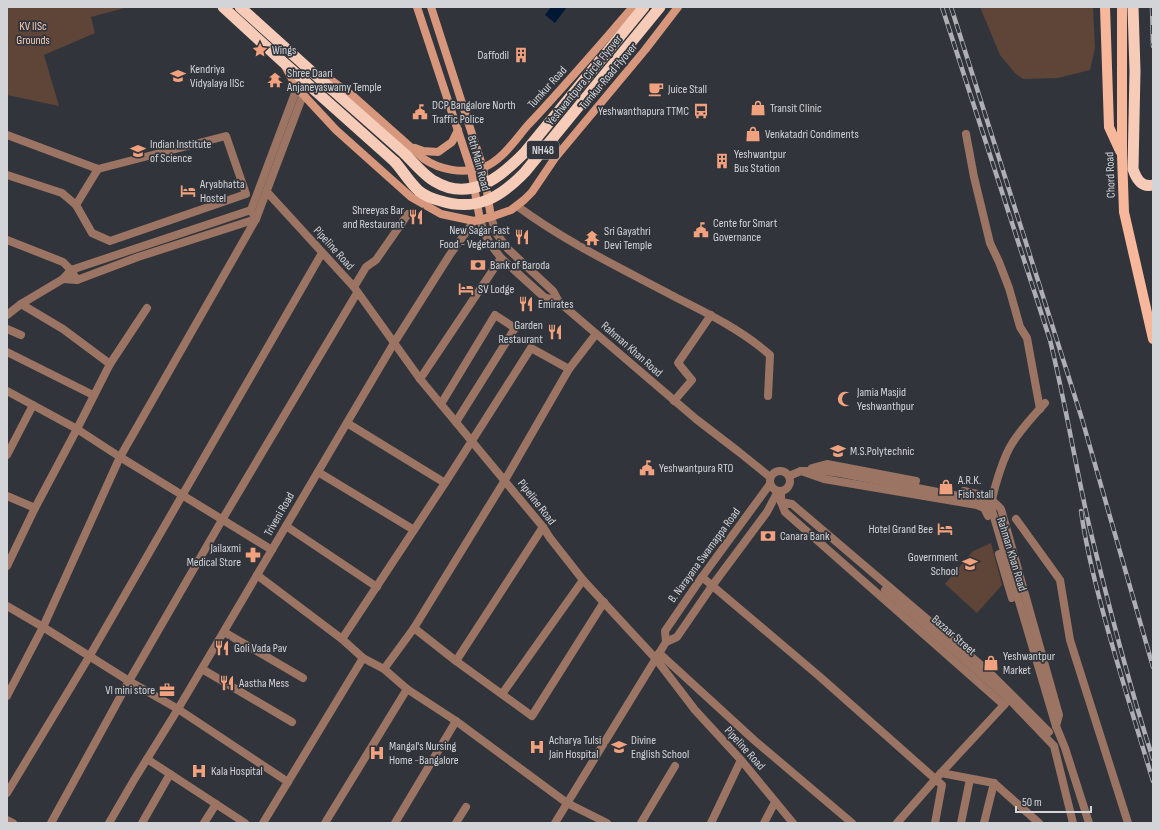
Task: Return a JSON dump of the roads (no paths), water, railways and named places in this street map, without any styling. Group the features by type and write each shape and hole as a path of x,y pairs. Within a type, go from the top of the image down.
{"highway":[{"name":"NH48","path":"223,7 282,62"},
{"name":"Yeshwantpura Circle Flyover","path":"240,7 311,71 408,151 434,181 450,187 465,190 479,187 496,179 511,168 644,7"},
{"name":"Yeshwantpura Circle Flyover","path":"282,62 395,162 418,190 431,198 446,203 464,205 480,203 496,196 511,186 525,172 660,7"},
{"path":"1133,7 1135,71 1133,169 1136,178 1142,184 1150,186 1153,184"}],"main road":[{"name":"8th Main Road","path":"417,7 471,170 477,220"},
{"name":"8th Main Road","path":"431,7 483,168 491,217"},
{"name":"Tumkur Road","path":"408,151 431,164 444,169 471,170 483,168 502,154 570,80 633,7"},
{"name":"Tumkur Road Flyover","path":"517,206 522,203 532,192 555,158 645,50 678,7"},
{"path":"1106,7 1109,127 1122,155"},
{"name":"Chord Road","path":"1122,7 1122,155 1124,212 1153,339"},
{"path":"282,62 297,88 336,130 412,197 441,214 477,220 491,217 511,210 517,206"},
{"path":"408,151 438,152 452,142 458,130"},
{"path":"402,187 424,159"}],"street":[{"path":"256,219 251,210 297,88"},
{"path":"7,696 43,627 120,457 256,219 304,95"},
{"path":"789,476 801,471 824,471 970,497 992,504 994,491 1008,451 1013,442 1043,406 1027,338 1020,327 1009,288 990,243 974,177 966,134"},
{"path":"7,135 98,169 226,136 246,194 110,241 92,232 76,205 62,193 7,175"},
{"path":"76,205 98,169"},
{"name":"Pipeline Road","path":"267,192 355,290 420,380 505,480 583,580 657,656 695,710 742,760 793,823"},
{"path":"517,206 534,219 578,246 711,315 759,345 770,355 768,396"},
{"path":"7,315 21,304 63,279 71,270 251,210"},
{"path":"51,823 129,681 355,290 366,267 376,260 408,214"},
{"path":"491,217 496,233 508,249 552,291 559,302"},
{"path":"63,279 77,280 138,257 256,219"},
{"name":"8th Main Road","path":"477,220 485,234"},
{"name":"Triveni Road","path":"109,823 224,632 394,343 449,256 477,220"},
{"name":"Rahman Khan Road","path":"485,234 501,258 544,297 559,302 770,481 772,488 779,491"},
{"path":"7,240 63,262 71,270 77,280"},
{"path":"7,793 89,657 322,253"},
{"path":"420,380 501,258"},
{"path":"21,304 63,329 110,364"},
{"path":"7,566 10,551 78,429 93,395 110,364 147,308"},
{"path":"441,404 495,315 515,328 456,422"},
{"path":"674,401 692,380 678,363 711,315"},
{"path":"7,329 21,335"},
{"path":"384,669 414,628 505,480 569,369 596,334"},
{"path":"342,639 446,483 531,348 569,369"},
{"path":"7,352 93,395"},
{"path":"7,391 78,429 120,457 272,550"},
{"path":"7,455 33,405"},
{"path":"347,423 446,483"},
{"path":"770,481 771,474 777,470 785,471 790,480 789,486 779,491 781,502 792,504 941,630 988,671 1050,729"},
{"name":"Rahman Khan Road","path":"801,471 824,478 978,505 984,508 1050,729 1066,748 1088,820"},
{"path":"318,472 414,530"},
{"name":"B. Narayana Swamappa Road","path":"666,642 665,631 770,481"},
{"name":"B. Narayana Swamappa Road","path":"555,823 666,642 677,637 712,586 767,512 779,491"},
{"path":"7,496 35,508"},
{"name":"Bazaar Street","path":"781,502 885,590 1007,702 1050,729 1074,823"},
{"name":"Rahman Khan Road","path":"992,504 1050,729"},
{"path":"1016,519 1060,580 1070,640 1128,823"},
{"path":"286,526 377,587"},
{"path":"456,661 543,527"},
{"path":"257,575 342,639 363,658 384,669 407,689 456,721 567,803 607,823"},
{"path":"702,577 938,776 942,785 935,823"},
{"path":"502,694 583,580"},
{"path":"414,628 456,661 532,716 604,602"},
{"path":"7,606 89,657 178,709 288,782"},
{"path":"224,632 304,678"},
{"path":"657,656 852,823"},
{"path":"263,823 363,658"},
{"path":"202,669 292,722"},
{"path":"325,823 407,689"},
{"path":"897,823 938,776 1007,702"},
{"path":"395,823 456,721"},
{"path":"147,759 245,823"},
{"path":"711,823 742,760"},
{"path":"641,823 675,766"},
{"path":"142,823 170,774"},
{"path":"938,776 970,779 994,784 1039,823"},
{"path":"961,823 970,779"},
{"path":"984,823 994,784"},
{"path":"764,823 775,802"},
{"path":"204,823 216,804"},
{"path":"456,823 466,807"},
{"path":"7,820 13,823"},
{"path":"1074,823 1088,820"}],"water":[{"path":"551,7 567,7 555,23 545,15"}],"railway":[{"path":"942,7 1050,340 1096,554 1127,672 1153,759"},
{"path":"951,7 1082,419 1153,667"},
{"path":"1152,7 1153,46"},
{"path":"1081,511 1083,527 1101,604 1153,781"}],"place":[{"name":"Wings","path":"260,50"},
{"name":"Daffodil","path":"521,55"},
{"name":"Kendriya Vidyalaya IISc","path":"178,76"},
{"name":"Shree Daari Anjaneyaswamy Temple","path":"275,80"},
{"name":"Juice Stall","path":"656,89"},
{"name":"Transit Clinic","path":"758,108"},
{"name":"Yeshwanthapura TTMC","path":"701,111"},
{"name":"DCP Bangalore North Traffic Police","path":"420,112"},
{"name":"Venkatadri Condiments","path":"753,134"},
{"name":"Indian Institute of Science","path":"138,151"},
{"name":"Yeshwantpur Bus Station","path":"722,161"},
{"name":"Aryabhatta Hostel","path":"188,191"},
{"name":"Shreeyas Bar and Restaurant","path":"416,217"},
{"name":"Cente for Smart Governance","path":"701,230"},
{"name":"New Sagar Fast Food - Vegetarian","path":"522,237"},
{"name":"Sri Gayathri Devi Temple","path":"592,238"},
{"name":"Bank of Baroda","path":"478,265"},
{"name":"SV Lodge","path":"466,289"},
{"name":"Emirates","path":"526,304"},
{"name":"Garden Restaurant","path":"555,332"},
{"name":"Jamia Masjid Yeshwanthpur","path":"845,399"},
{"name":"M.S.Polytechnic","path":"838,451"},
{"name":"Yeshwantpura RTO","path":"647,468"},
{"name":"A.R.K. Fish stall","path":"946,487"},
{"name":"Hotel Grand Bee","path":"945,529"},
{"name":"Canara Bank","path":"768,536"},
{"name":"Jailaxmi Medical Store","path":"253,555"},
{"name":"Government School","path":"970,564"},
{"name":"Goli Vada Pav","path":"222,648"},
{"name":"Yeshwantpur Market","path":"991,663"},
{"name":"Aastha Mess","path":"227,683"},
{"name":"VI mini store","path":"167,690"},
{"name":"Acharya Tulsi Jain Hospital","path":"537,747"},
{"name":"Divine English School","path":"619,747"},
{"name":"Mangal's Nursing Home -Bangalore","path":"377,753"},
{"name":"Kala Hospital","path":"199,771"}],"park label":[{"name":"KV IISc Grounds","path":"33,33"}]}
